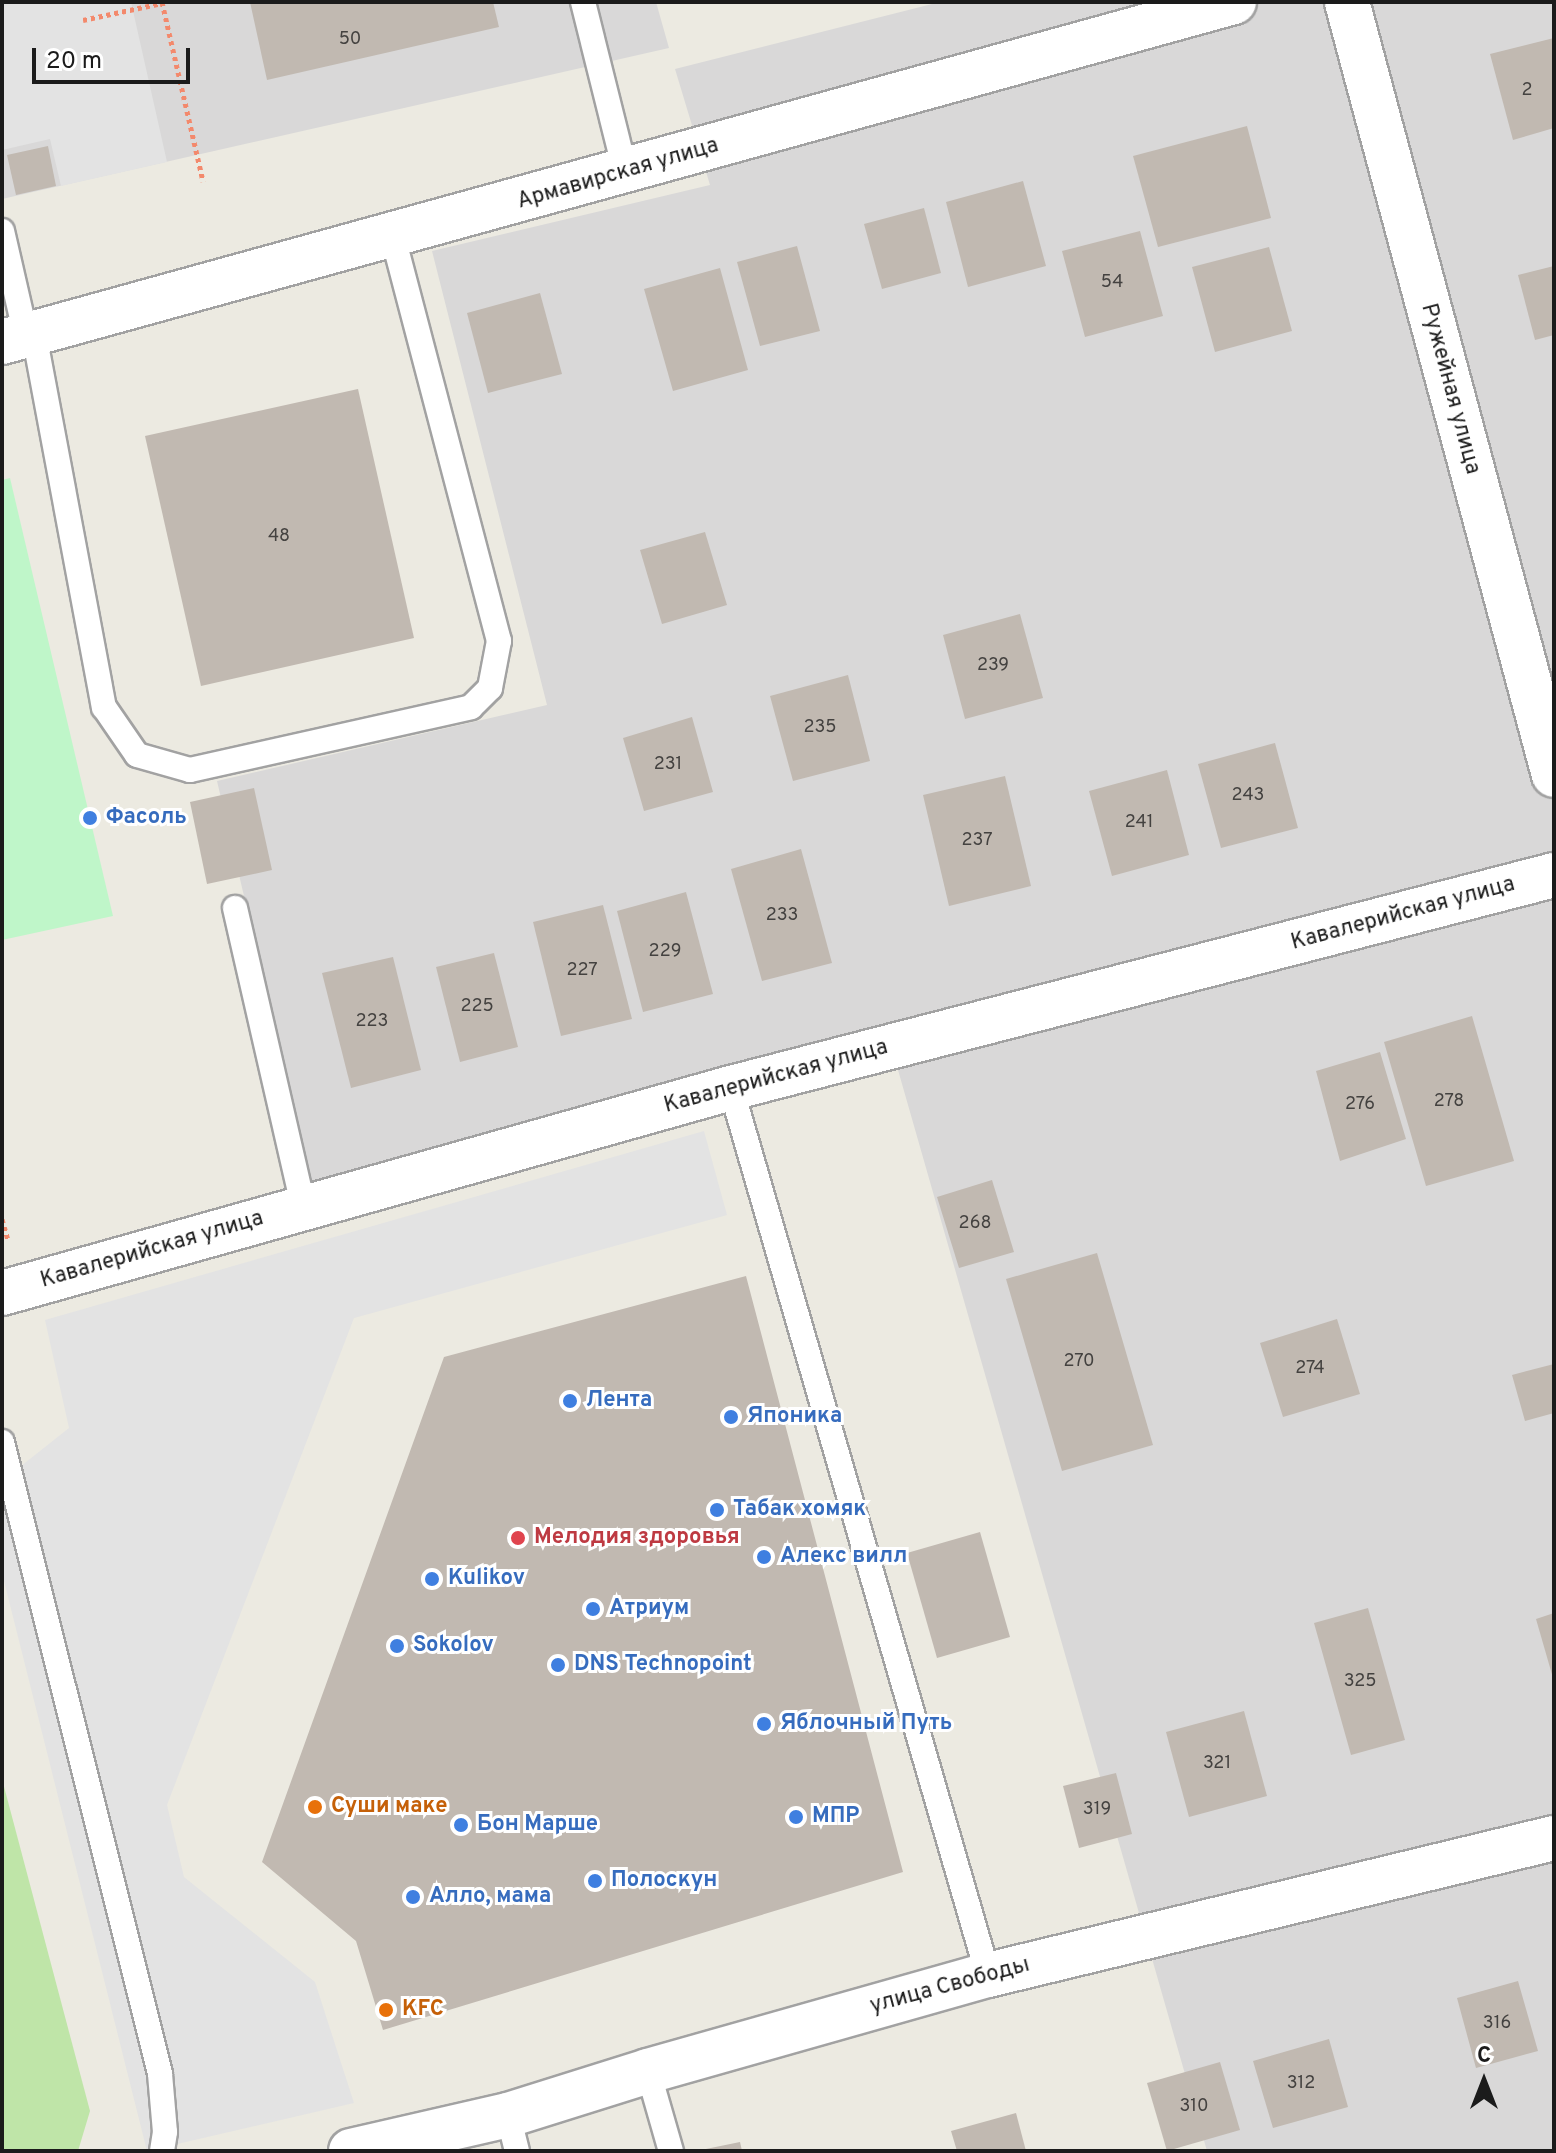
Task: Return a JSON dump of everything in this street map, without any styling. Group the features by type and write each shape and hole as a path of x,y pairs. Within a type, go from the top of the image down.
{"street":[{"name":"Армавирская улица","path":"20,337 1234,2"},
{"name":"Ружейная улица","path":"1347,2 1554,775"},
{"name":"Кавалерийская улица","path":"2,1293 731,1088 1554,875"},
{"name":"улица Свободы","path":"351,2151 512,2133 648,2071 988,1975 1554,1838"}],"lane":[{"path":"583,2 625,171"},
{"path":"2,231 20,337 104,707 137,755 190,770 471,707 490,688 499,641 393,236"},
{"path":"235,908 303,1206"},
{"path":"731,1088 988,1975"},
{"path":"2,1442 160,2074 165,2132 162,2151"},
{"path":"648,2071 671,2151"}],"path":[{"path":"83,20 162,2 203,181"}],"shaded area":[{"path":"2,2 656,2 669,48 2,199"},
{"path":"2,2 131,2 167,162 61,186 50,139 2,150"},
{"path":"940,2 1554,2 1554,2151 1207,2151 892,1049 317,1207 217,781 547,705 432,251 710,185 675,69"},
{"path":"704,1131 727,1215 354,1318 167,1805 184,1877 315,1982 354,2103 147,2151 2,1573 2,1498 11,1474 69,1428 45,1320"}],"green space":[{"path":"10,478 113,916 2,940 2,480"},
{"path":"2,1779 90,2111 78,2151 2,2151"}],"building":[{"path":"250,2 493,2 499,27 267,80"},
{"path":"1554,38 1554,128 1513,140 1490,54"},
{"path":"1247,126 1271,218 1158,247 1133,156"},
{"path":"48,146 56,186 16,195 7,155"},
{"path":"1023,181 1046,266 968,287 946,202"},
{"path":"924,208 941,273 882,289 864,224"},
{"path":"1140,231 1163,316 1085,337 1062,251"},
{"path":"797,246 820,331 760,346 737,262"},
{"path":"1269,247 1292,331 1215,352 1192,267"},
{"path":"1554,266 1554,335 1535,340 1518,275"},
{"path":"720,268 748,370 673,391 644,289"},
{"path":"540,293 562,374 488,393 467,313"},
{"path":"358,389 414,638 201,686 145,436"},
{"path":"705,532 727,605 662,624 640,550"},
{"path":"1020,614 1043,698 965,719 943,635"},
{"path":"848,675 870,761 793,781 770,696"},
{"path":"692,717 713,792 644,811 623,738"},
{"path":"1275,743 1298,828 1221,848 1198,764"},
{"path":"1167,770 1189,855 1112,876 1089,791"},
{"path":"1005,776 1031,886 949,906 923,795"},
{"path":"254,788 272,870 207,884 190,802"},
{"path":"801,849 832,963 762,981 731,869"},
{"path":"686,892 713,994 643,1012 617,911"},
{"path":"603,905 632,1019 561,1036 533,922"},
{"path":"494,953 518,1047 460,1062 436,967"},
{"path":"393,957 421,1070 351,1088 322,973"},
{"path":"1472,1016 1514,1161 1426,1186 1384,1042"},
{"path":"1380,1052 1406,1139 1340,1161 1316,1071"},
{"path":"992,1180 1014,1252 959,1268 937,1197"},
{"path":"1097,1253 1153,1445 1062,1471 1006,1279"},
{"name":"Атриум","path":"746,1276 903,1872 383,2030 356,1941 262,1862 444,1357"},
{"path":"1337,1319 1360,1394 1283,1417 1260,1343"},
{"path":"1554,1364 1554,1413 1525,1421 1512,1375"},
{"path":"980,1532 1010,1637 937,1658 907,1553"},
{"path":"1368,1608 1405,1740 1351,1755 1314,1623"},
{"path":"1554,1613 1554,1677 1553,1678 1536,1619"},
{"path":"1244,1711 1267,1796 1189,1817 1166,1732"},
{"path":"1116,1773 1132,1834 1079,1848 1063,1786"},
{"path":"1518,1981 1538,2051 1476,2068 1457,1998"},
{"path":"1329,2039 1348,2107 1273,2128 1253,2061"},
{"path":"1220,2062 1240,2130 1167,2151 1147,2083"},
{"path":"1016,2113 1026,2151 957,2151 951,2131"},
{"path":"740,2142 742,2151 701,2151 701,2150"}],"place":[{"name":"Фасоль","path":"90,818"},
{"name":"Лента","path":"570,1401"},
{"name":"Японика","path":"731,1417"},
{"name":"Табак хомяк","path":"717,1510"},
{"name":"Мелодия здоровья","path":"518,1538"},
{"name":"Алекс вилл","path":"764,1557"},
{"name":"Kulikov","path":"432,1579"},
{"name":"Атриум","path":"593,1609"},
{"name":"Sokolov","path":"397,1646"},
{"name":"DNS Technopoint","path":"558,1665"},
{"name":"Яблочный Путь","path":"764,1724"},
{"name":"Суши маке","path":"315,1807"},
{"name":"МПР","path":"796,1817"},
{"name":"Бон Марше","path":"461,1825"},
{"name":"Полоскун","path":"595,1881"},
{"name":"Алло, мама","path":"413,1897"},
{"name":"KFC","path":"386,2010"}]}
